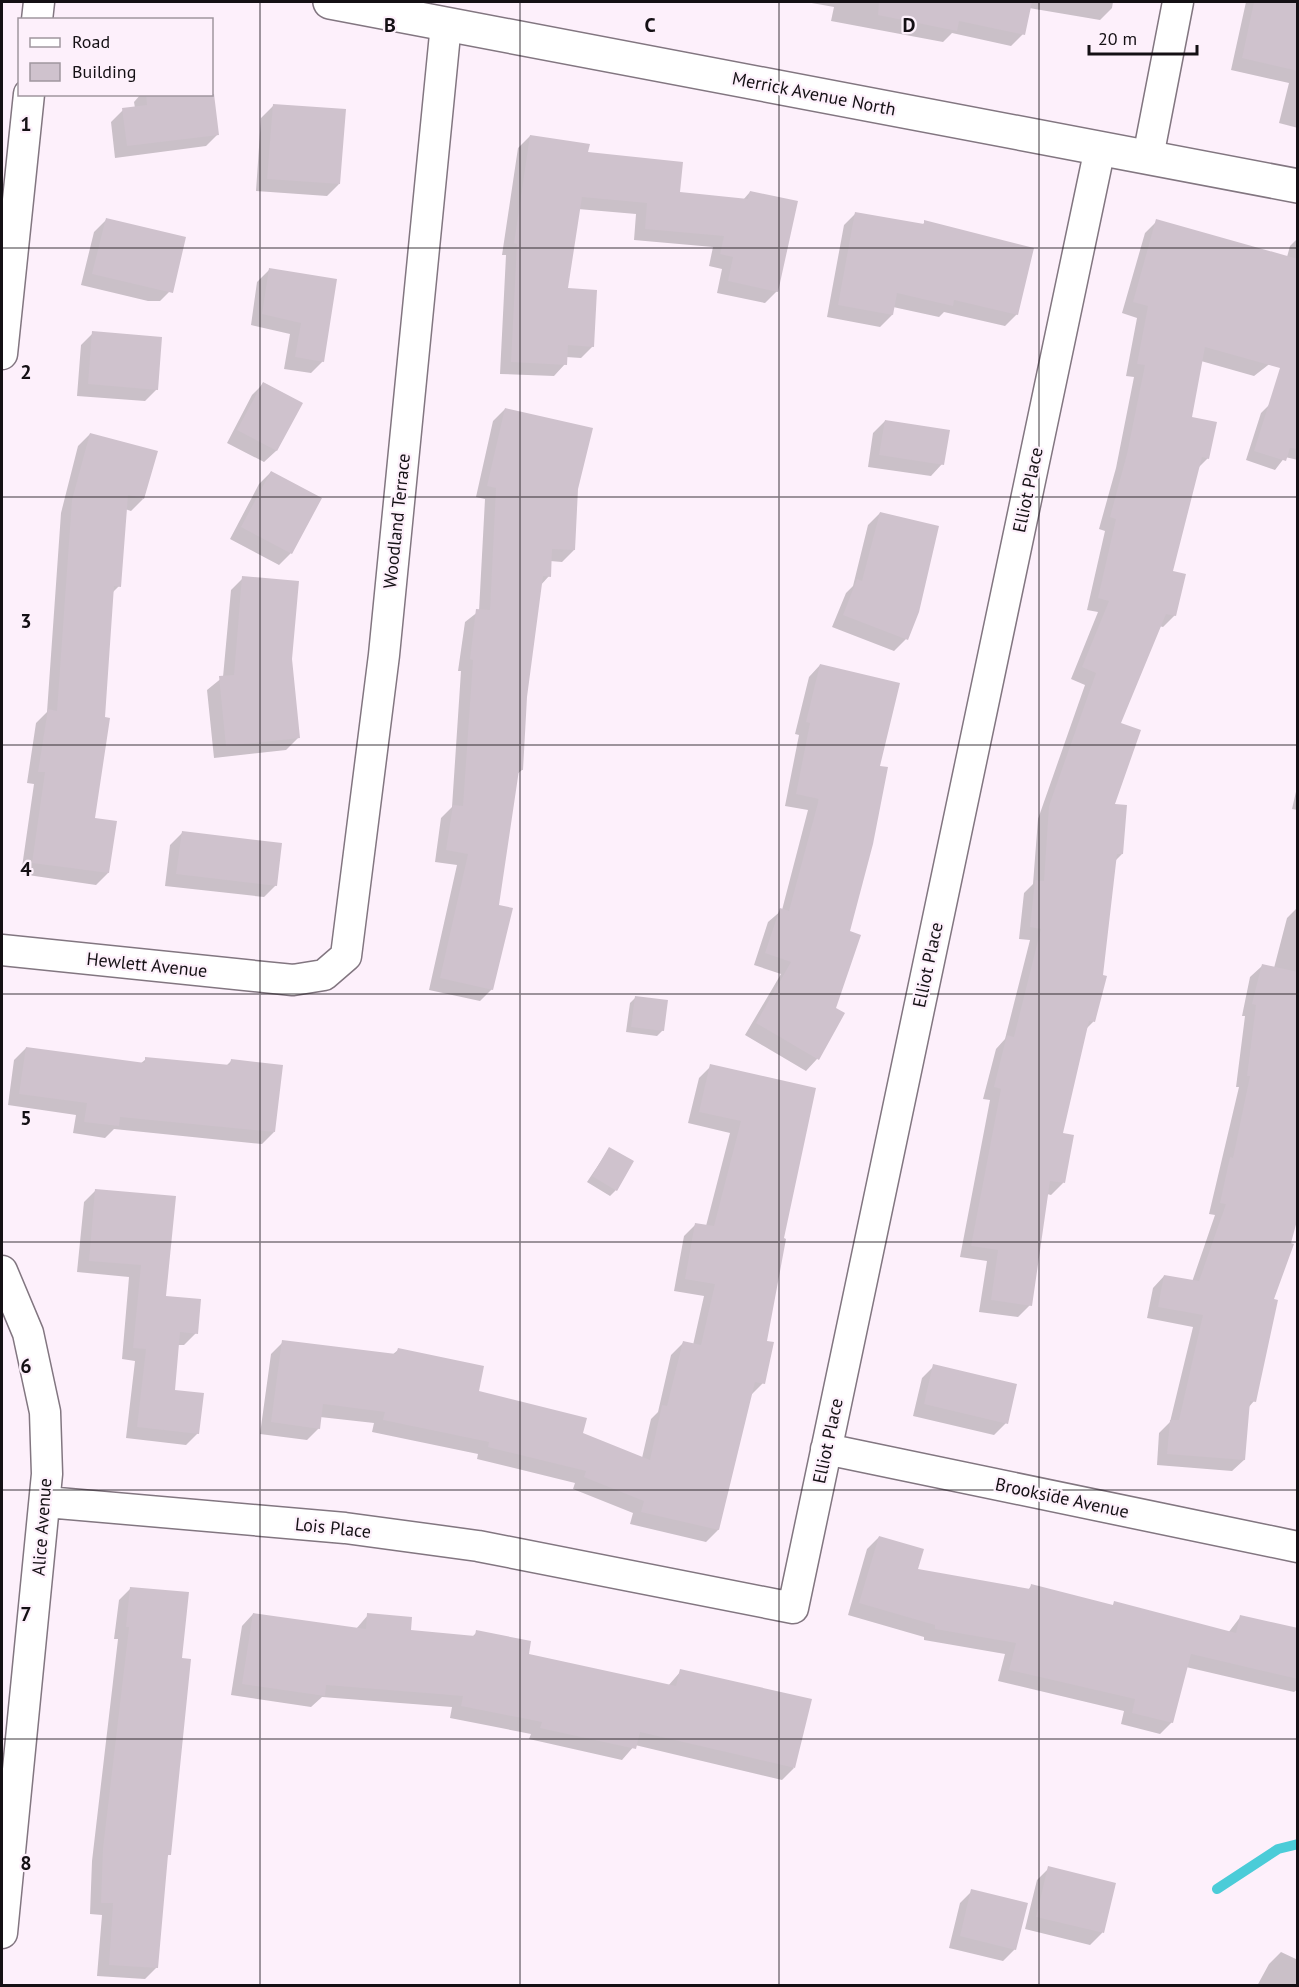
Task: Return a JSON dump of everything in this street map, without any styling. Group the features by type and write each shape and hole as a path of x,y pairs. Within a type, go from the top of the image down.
{"main road":[{"name":"Merrick Avenue North","path":"330,2 1298,186"}],"street":[{"path":"37,18 39,2"},
{"path":"1148,157 1178,2"},
{"name":"Woodland Terrace","path":"293,980 324,975 346,957 384,655 447,24"},
{"path":"2,354 29,96"},
{"name":"Elliot Place","path":"618,1574 793,1608 1100,148"},
{"name":"Hewlett Avenue","path":"2,950 293,980"},
{"name":"Alice Avenue","path":"2,1271 28,1333 45,1412 46,1502 2,1933"},
{"name":"Brookside Avenue","path":"826,1449 1298,1547"},
{"name":"Lois Place","path":"46,1502 345,1528 478,1545 618,1574"}],"building":[{"path":"879,2 1032,2 1025,35 959,21 957,31 878,15"},
{"path":"1254,2 1298,2 1298,71 1242,58"},
{"path":"214,94 219,135 127,146 122,108 147,105 146,96 213,96"},
{"path":"273,104 346,109 340,184 267,179"},
{"path":"530,135 590,144 588,152 683,162 680,192 748,199 750,191 798,201 778,292 728,281 733,257 720,254 724,236 645,229 647,203 582,197 568,288 597,290 594,347 568,345 567,365 511,362 517,244 514,243"},
{"path":"855,212 924,224 924,220 1034,248 1018,315 954,300 953,306 897,293 893,315 838,305"},
{"path":"106,218 186,237 173,293 92,274"},
{"path":"1156,219 1298,259 1298,449 1290,448 1286,461 1254,451 1280,368 1205,347 1192,417 1217,422 1209,459 1202,457 1173,571 1186,574 1176,616 1166,614 1121,723 1141,730 1115,804 1127,805 1123,854 1117,854 1103,975 1107,976 1095,1022 1089,1021 1063,1133 1074,1135 1065,1183 1050,1181 1032,1306 991,1300 998,1250 971,1246 1001,1089 994,1087 1007,1035 1014,1037 1041,929 1030,927 1035,880 1044,881 1049,806 1096,673 1082,667 1109,601 1098,598 1116,519 1110,517 1127,454 1145,365 1137,364 1148,306 1133,302"},
{"path":"269,268 337,279 324,362 295,357 301,323 262,314"},
{"path":"92,331 162,337 158,390 88,384"},
{"path":"263,382 303,403 277,451 237,430"},
{"path":"505,408 593,428 578,489 575,550 552,549 551,577 543,576 527,697 523,770 519,770 499,905 513,908 493,990 440,978 468,854 446,850 453,805 463,806 473,660 470,659 476,609 490,610 496,488 487,486"},
{"path":"885,420 950,430 944,465 879,455"},
{"path":"90,433 158,451 144,499 128,495 121,587 114,586 105,717 110,718 95,818 117,821 109,873 32,863 45,772 38,772 48,709 57,711 72,500"},
{"path":"271,471 322,498 292,554 241,527"},
{"path":"880,512 939,526 919,612 908,640 843,615 857,579 862,581"},
{"path":"242,576 299,581 292,659 300,738 226,746 219,676 234,675"},
{"path":"820,664 900,683 880,766 888,767 873,844 850,931 861,935 836,1008 845,1013 819,1060 756,1023 791,962 765,953 780,908 789,911 819,799 796,794 810,723 806,722"},
{"path":"182,831 282,843 277,886 176,874"},
{"path":"1262,964 1298,972 1298,1217 1291,1243 1294,1244 1274,1299 1278,1300 1256,1402 1250,1401 1245,1460 1167,1454 1170,1420 1179,1420 1203,1315 1158,1307 1164,1275 1199,1281 1226,1204 1220,1203 1230,1157 1233,1158 1250,1076 1247,1076 1256,1005 1252,1004"},
{"path":"635,996 668,1000 664,1031 631,1027"},
{"path":"26,1047 145,1063 145,1057 230,1065 231,1059 283,1065 275,1132 120,1117 119,1126 84,1122 87,1103 19,1094"},
{"path":"710,1064 816,1088 784,1238 786,1239 767,1341 774,1342 765,1384 755,1382 719,1530 641,1512 644,1501 584,1477 586,1471 488,1447 489,1442 383,1420 385,1412 323,1404 320,1429 271,1422 282,1340 396,1354 398,1348 484,1366 479,1391 587,1418 583,1433 650,1460 662,1405 667,1406 683,1341 701,1345 715,1284 685,1279 695,1223 714,1226 741,1121 699,1112"},
{"path":"609,1147 634,1161 617,1191 592,1176"},
{"path":"95,1189 176,1196 166,1296 201,1299 198,1334 180,1332 175,1390 204,1393 199,1434 137,1427 146,1349 133,1348 141,1265 89,1261"},
{"path":"933,1364 1017,1384 1008,1424 924,1404"},
{"path":"879,1536 924,1549 918,1569 1030,1589 1031,1584 1113,1605 1114,1601 1236,1633 1240,1615 1298,1628 1298,1679 1191,1654 1173,1723 1132,1713 1135,1699 1009,1670 1016,1643 935,1629 935,1625 859,1603"},
{"path":"130,1587 189,1592 182,1658 191,1659 171,1855 168,1855 158,1968 109,1965 113,1903 101,1903 103,1848 129,1627 126,1627"},
{"path":"253,1613 366,1629 367,1613 412,1617 411,1630 475,1636 476,1630 531,1641 529,1654 676,1686 680,1669 812,1699 795,1768 640,1732 636,1749 540,1728 542,1722 461,1706 463,1696 326,1685 325,1696 242,1684"},
{"path":"1048,1866 1116,1883 1104,1933 1036,1917"},
{"path":"971,1889 1028,1903 1016,1950 960,1936"}],"waterway":[{"path":"1217,1889 1278,1849 1298,1844"}]}
